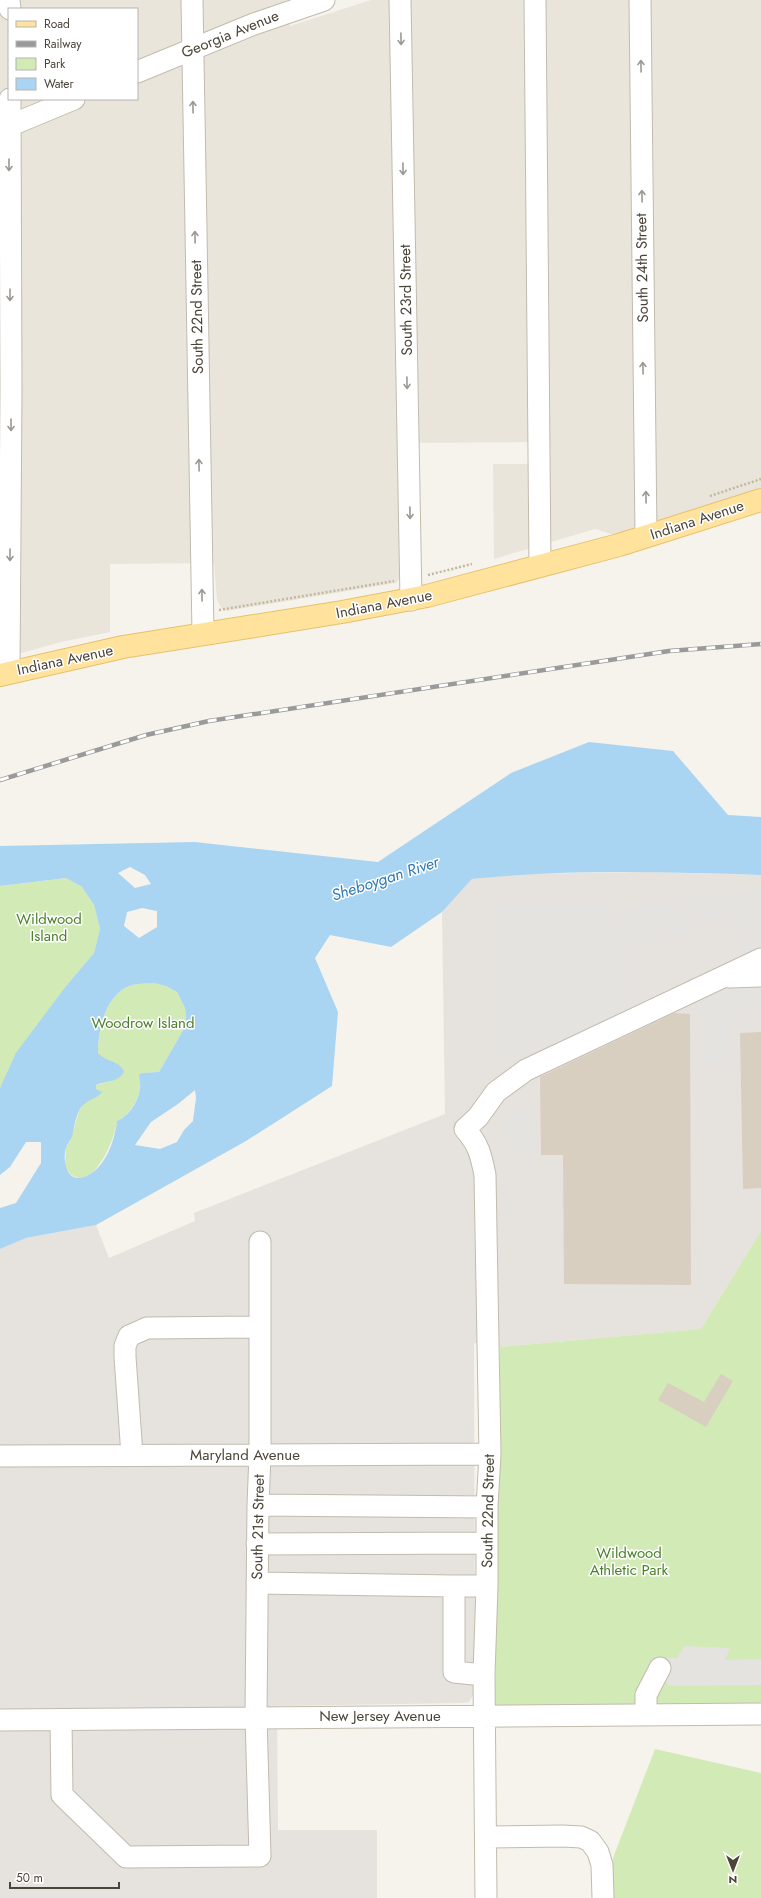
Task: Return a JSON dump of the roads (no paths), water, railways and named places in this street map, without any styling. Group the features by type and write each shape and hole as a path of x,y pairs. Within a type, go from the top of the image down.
{"main road":[{"name":"Indiana Avenue","path":"5,673 123,647 411,600 646,536 761,500"}],"street":[{"name":"South 22nd Street","path":"192,0 202,634"},
{"name":"Georgia Avenue","path":"138,72 254,24 324,0"},
{"name":"South 23rd Street","path":"400,0 411,600"},
{"path":"535,0 540,566"},
{"name":"South 24th Street","path":"640,0 646,536"},
{"path":"5,673 5,126 10,100"},
{"path":"5,126 71,100"},
{"path":"723,977 761,959"},
{"path":"723,977 761,976"},
{"name":"South 22nd Street","path":"486,1898 484,1675 488,1586 486,1543 490,1454 485,1175 481,1154 476,1141 465,1129 478,1117 496,1092 526,1070 723,977"},
{"name":"South 21st Street","path":"61,1720 62,1795 126,1857 260,1856 256,1717 257,1544 260,1455 260,1242"},
{"path":"132,1455 125,1357 125,1346 129,1336 147,1328 260,1327"},
{"name":"Maryland Avenue","path":"0,1456 490,1454"},
{"path":"258,1505 487,1507"},
{"path":"257,1544 486,1543"},
{"path":"257,1583 488,1586"},
{"path":"454,1586 454,1672 484,1675"},
{"path":"646,1714 646,1695 660,1668"},
{"name":"New Jersey Avenue","path":"0,1720 761,1714"},
{"path":"486,1837 569,1836 581,1837 590,1841 598,1852 602,1865 603,1898"}],"water":[{"name":"Sheboygan River","path":"589,742 673,751 728,815 761,817 761,875 616,872 544,874 472,879 442,912 391,947 330,935 315,958 338,1012 332,1086 246,1141 96,1225 26,1238 0,1249 0,1208 16,1203 41,1163 41,1142 26,1142 10,1167 0,1175 0,1088 16,1053 66,986 94,953 100,929 94,905 82,887 66,878 0,886 0,846 195,842 378,862 511,773","holes":["130,867 145,875 151,884 135,888 118,873","142,908 157,911 157,927 139,938 124,926 127,912","154,983 166,986 177,992 185,1008 185,1027 159,1072 141,1073 139,1075 140,1086 138,1098 133,1108 126,1116 117,1121 114,1137 108,1154 98,1168 84,1177 73,1177 67,1170 65,1164 65,1153 66,1147 72,1137 79,1111 85,1104 102,1092 96,1089 96,1085 119,1078 124,1071 119,1065 98,1053 99,1034 104,1015 114,997 129,986","195,1090 196,1098 193,1121 184,1130 177,1142 160,1149 135,1145 151,1122 178,1104"]}],"railway":[{"path":"0,780 146,735 209,721 669,651 761,644"}],"park label":[{"name":"Wildwood Island","path":"49,928"},
{"name":"Woodrow Island","path":"143,1023"},
{"name":"Wildwood Athletic Park","path":"629,1562"}]}
